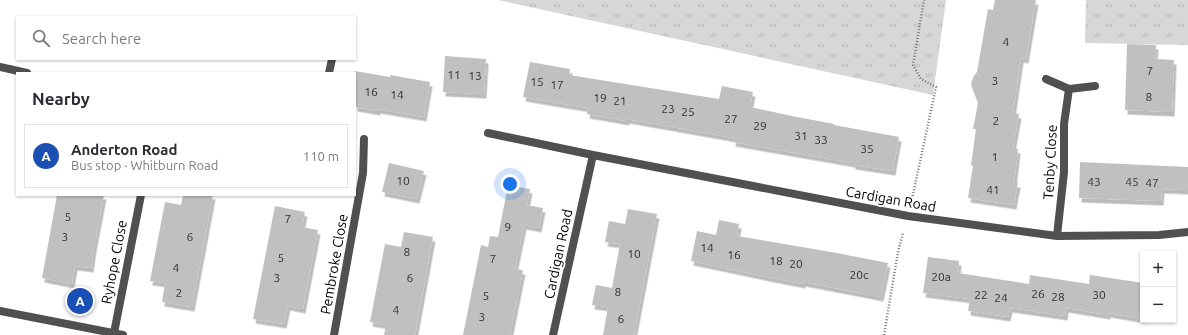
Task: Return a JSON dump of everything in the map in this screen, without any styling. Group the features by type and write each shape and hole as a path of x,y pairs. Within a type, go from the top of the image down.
{"street":[{"path":"329,72 332,60"},
{"path":"0,67 22,72"},
{"path":"1046,78 1069,89 1095,86"},
{"name":"Tenby Close","path":"1057,236 1064,172 1064,124 1069,89"},
{"name":"Cardigan Road","path":"488,133 908,216 1057,236 1159,235 1188,232"},
{"name":"Pembroke Close","path":"356,192 364,139"},
{"name":"Cardigan Road","path":"553,335 593,154"},
{"name":"Ryhope Close","path":"114,333 141,196"},
{"name":"Pembroke Close","path":"334,335 355,196"},
{"path":"0,311 123,335"}],"path":[{"path":"884,335 898,252 916,182 936,87 921,79 913,65 924,0"}],"green space":[{"path":"498,0 946,0 933,95"},
{"path":"1086,0 1188,0 1188,45 1085,43"}],"building":[{"path":"995,0 1036,0 1026,59 1021,58 1013,113 1019,114 1013,148 1018,149 1014,183 1018,183 1014,205 968,198 973,166 971,165 976,129 973,129 978,103 971,85 973,77 977,72 988,9 993,10"},
{"path":"1127,44 1156,45 1155,59 1174,60 1172,112 1125,110"},
{"path":"445,56 486,59 484,94 443,92"},
{"path":"530,62 570,69 569,75 719,99 722,86 753,92 750,107 899,137 893,171 853,165 853,163 733,142 734,138 627,119 627,121 587,114 588,108 523,97"},
{"path":"355,72 390,77 390,75 430,82 424,117 378,109 378,111 356,107"},
{"path":"1080,162 1188,167 1188,190 1162,189 1161,201 1079,198"},
{"path":"389,163 424,171 417,199 382,192"},
{"path":"508,185 530,189 527,205 543,208 539,228 524,225 515,269 523,270 510,335 463,335 481,245 488,247 490,236 498,237"},
{"path":"57,196 104,196 91,268 75,266 72,284 42,278"},
{"path":"183,196 213,196 192,307 162,302 165,283 150,281 165,202 181,205"},
{"path":"275,206 305,212 302,227 318,230 303,309 288,306 284,324 253,319"},
{"path":"628,209 657,214 634,335 603,335 608,307 592,305 596,285 612,288 620,244 605,242 609,221 625,224"},
{"path":"719,220 739,224 737,236 888,263 881,297 803,282 803,284 691,261 697,231 716,235"},
{"path":"404,232 433,237 415,335 384,335 386,325 370,322 385,244 401,247"},
{"path":"928,257 959,261 958,273 1029,284 1030,275 1089,284 1090,275 1140,283 1140,318 1066,308 1065,316 1010,308 1008,317 968,311 970,299 923,293"}],"place":[{"name":"Anderton Road","path":"80,301"}]}
